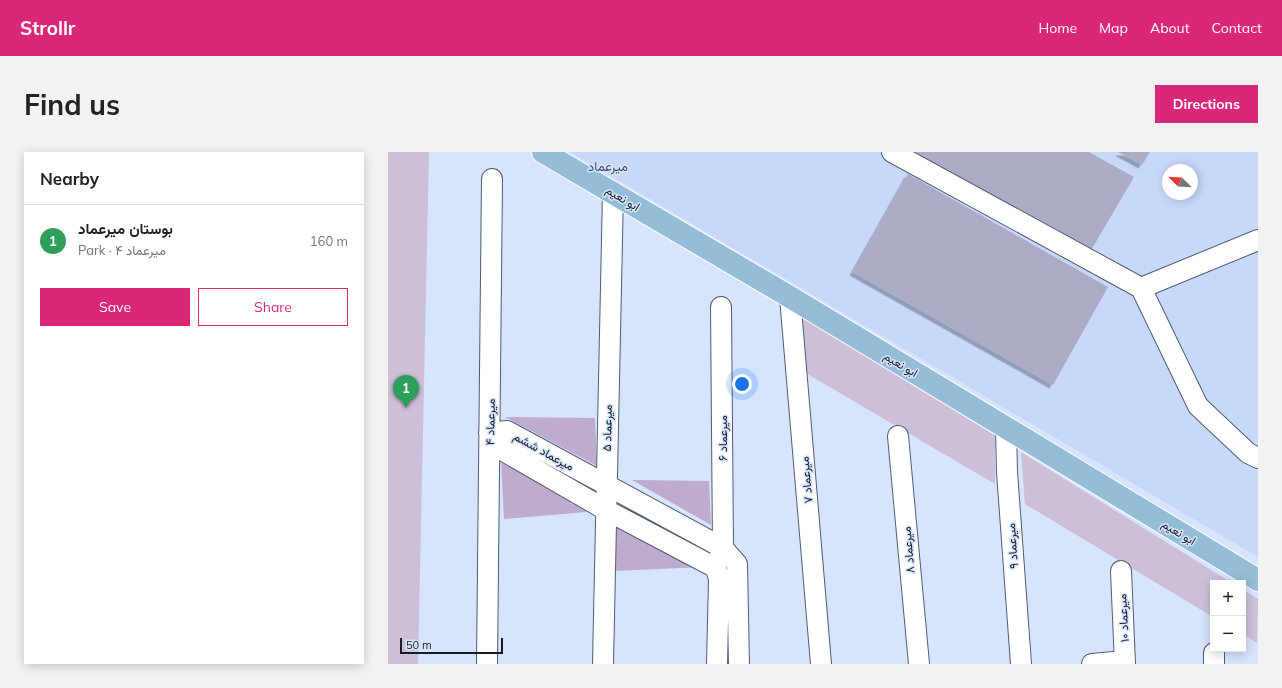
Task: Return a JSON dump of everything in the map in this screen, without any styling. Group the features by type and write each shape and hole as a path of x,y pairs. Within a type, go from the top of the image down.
{"main road":[{"name":"ابو نعیم","path":"543,152 790,296 1258,580"}],"street":[{"path":"892,152 1141,288 1198,406 1248,453 1258,458"},
{"name":"میرعماد ۴","path":"487,664 492,179"},
{"name":"میرعماد ۵","path":"603,664 613,192"},
{"path":"1141,288 1258,240"},
{"name":"میرعماد ۷","path":"790,296 821,664"},
{"name":"میرعماد ۶","path":"716,568 723,548 721,306"},
{"name":"میرعماد ۹","path":"1006,427 1007,472 1021,664"},
{"name":"میرعماد ششم","path":"716,568 606,510 502,450 490,433 507,431 723,548 737,564 739,664"},
{"name":"میرعماد ۸","path":"898,436 919,664"},
{"path":"716,568 718,579 717,664"},
{"name":"میرعماد ۱۰","path":"1121,571 1125,662"},
{"path":"1092,664 1125,662"}],"shaded area":[{"path":"388,152 429,152 418,664 388,664"},
{"path":"570,152 1258,152 1258,557"},
{"path":"799,309 995,430 995,484 804,372"},
{"path":"505,417 595,418 597,466"},
{"path":"1021,452 1227,580 1210,580 1210,615 1025,504"},
{"path":"501,460 587,512 504,519"},
{"path":"632,480 709,481 711,525"},
{"path":"613,522 704,567 614,571"},
{"path":"1246,592 1258,599 1257,643 1246,636"}],"building":[{"path":"915,152 1089,152 1134,177 1090,252"},
{"path":"1118,152 1150,152 1142,165"},
{"path":"908,174 1108,287 1053,385 853,272"}],"place":[{"name":"بوستان میرعماد","path":"406,408"}],"district":[{"name":"میرعماد","path":"608,166"}]}
